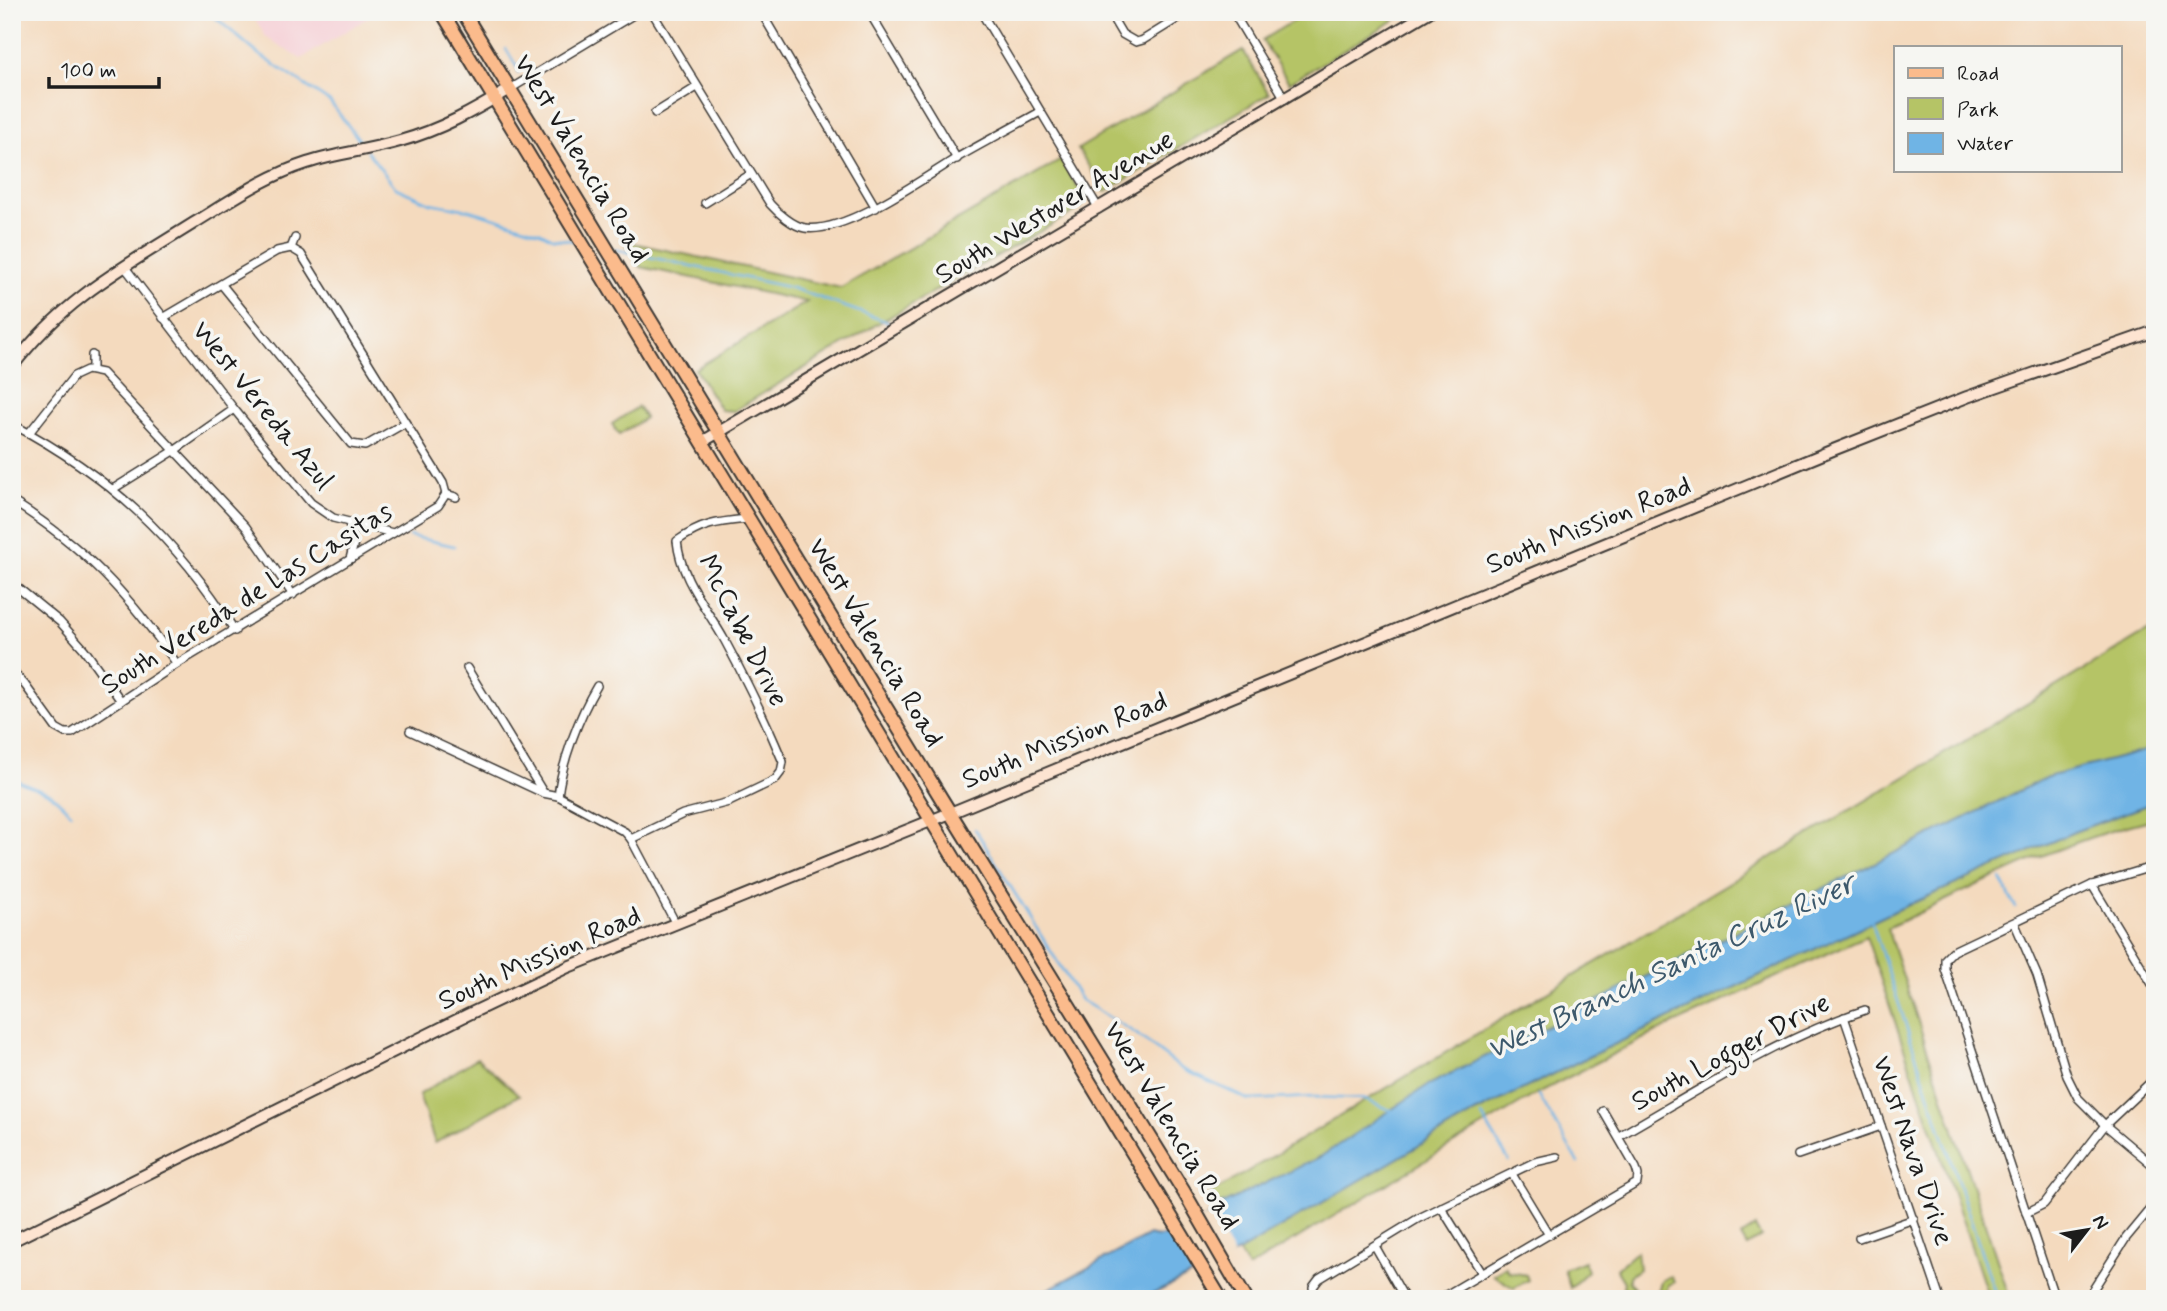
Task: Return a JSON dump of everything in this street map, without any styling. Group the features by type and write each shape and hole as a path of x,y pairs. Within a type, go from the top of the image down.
{"main road":[{"name":"West Valencia Road","path":"442,12 1221,1299"},
{"name":"West Valencia Road","path":"463,12 1247,1299"},
{"name":"South Westover Avenue","path":"702,442 1429,12"},
{"path":"12,367 56,317 87,290 270,178 307,163 427,133 510,89"},
{"name":"South Mission Road","path":"12,1241 568,967 951,813 1833,450 1967,397 2155,331"}],"street":[{"path":"510,89 638,12"},
{"path":"652,12 751,174 779,214 804,228 835,225 876,208 1040,112"},
{"path":"761,12 876,208"},
{"path":"869,12 957,159"},
{"path":"981,12 1099,209"},
{"path":"1109,12 1122,34 1132,41 1140,42 1188,12"},
{"path":"1233,12 1284,99"},
{"path":"1129,51 1132,41"},
{"path":"655,113 697,87"},
{"path":"705,203 751,174"},
{"path":"291,248 295,238"},
{"path":"163,318 277,251 291,248 301,254 443,484 446,494 456,497"},
{"name":"West Vereda Azul","path":"124,266 234,409 311,503 333,517 349,523 394,533"},
{"path":"222,285 351,444 365,446 405,423"},
{"path":"92,355 92,370"},
{"path":"29,433 74,376 92,370 102,373 246,527 293,595"},
{"path":"113,489 174,452 234,409"},
{"path":"12,424 113,489 154,526 214,598 234,631"},
{"name":"South Vereda de Las Casitas","path":"12,671 32,693 56,728 72,733 177,664 438,506 446,494"},
{"path":"12,501 68,539 118,586 177,664"},
{"name":"McCabe Drive","path":"631,839 683,814 729,802 775,779 781,772 783,762 752,693 686,577 679,557 677,541 694,529 710,523 748,519"},
{"path":"349,523 354,543 350,560"},
{"path":"12,583 60,622 84,649 121,701"},
{"path":"467,668 543,793"},
{"path":"558,796 560,775 588,700 597,686"},
{"path":"410,731 543,793 558,796 625,832 676,924"},
{"path":"2055,1299 1945,969 1945,958 1953,951 2015,924 2092,885 2155,866"},
{"path":"2092,885 2155,989"},
{"path":"2015,924 2037,975 2067,1076 2078,1098 2155,1167"},
{"name":"South Logger Drive","path":"1619,1136 1808,1031 1865,1010"},
{"name":"West Nava Drive","path":"1844,1017 1940,1299"},
{"path":"2026,1213 2044,1205 2105,1125 2155,1078"},
{"path":"1438,1299 1634,1185 1638,1175 1603,1111"},
{"path":"1798,1155 1881,1126"},
{"path":"1314,1299 1311,1286 1319,1279 1441,1207 1535,1162 1558,1157"},
{"path":"1511,1174 1549,1235"},
{"path":"2087,1299 2126,1238 2155,1203"},
{"path":"1441,1207 1482,1273"},
{"path":"1859,1238 1914,1219"},
{"path":"1375,1246 1405,1299"}],"shaded area":[{"path":"251,12 377,12 301,59 266,37"}],"green space":[{"path":"1308,12 1408,12 1289,83 1262,40"},
{"path":"1243,50 1269,94 1105,192 1078,149"},
{"path":"1061,160 1084,198 1081,208 879,323 734,411 721,410 695,369 807,302 641,267 624,241 841,288"},
{"path":"638,407 645,418 619,435 612,424"},
{"path":"2155,627 2155,819 2120,828 2052,852 1887,928 2010,1299 1989,1299 1866,936 1654,1033 1536,1094 1248,1268 1205,1197"},
{"path":"477,1058 519,1095 435,1143 419,1095"},
{"path":"1755,1227 1761,1237 1747,1246 1741,1236"},
{"path":"1637,1251 1639,1269 1629,1276 1629,1282 1634,1287 1632,1292 1623,1287 1624,1282 1616,1269"},
{"path":"1584,1261 1588,1271 1570,1288 1564,1269"},
{"path":"1506,1267 1509,1272 1526,1275 1528,1280 1514,1288 1493,1275"},
{"path":"1670,1276 1674,1282 1668,1285 1665,1299 1656,1299 1661,1281"}],"water":[{"name":"West Branch Santa Cruz River","path":"2155,748 2155,802 2074,832 1895,911 1582,1060 1475,1113 1240,1251 1143,1299 1030,1299 1149,1235 1167,1236 1187,1229 1220,1205 1320,1157 1428,1085 2047,777"}],"pier":[{"path":"1210,1215 1234,1255 1196,1277 1171,1235"}],"waterway":[{"path":"209,12 257,53 330,102 364,146"},
{"path":"506,49 518,73"},
{"path":"367,151 396,188 430,203 470,210 541,232 552,238 575,241"},
{"path":"613,249 792,288 888,322"},
{"path":"409,536 454,546"},
{"path":"18,781 51,794 71,813"},
{"path":"975,829 1081,1000 1135,1033 1182,1069 1249,1100 1314,1097 1363,1099 1392,1111"},
{"path":"2001,879 2016,908"},
{"path":"1871,920 1997,1299"},
{"path":"1539,1095 1578,1163"},
{"path":"1482,1116 1509,1161"}]}
